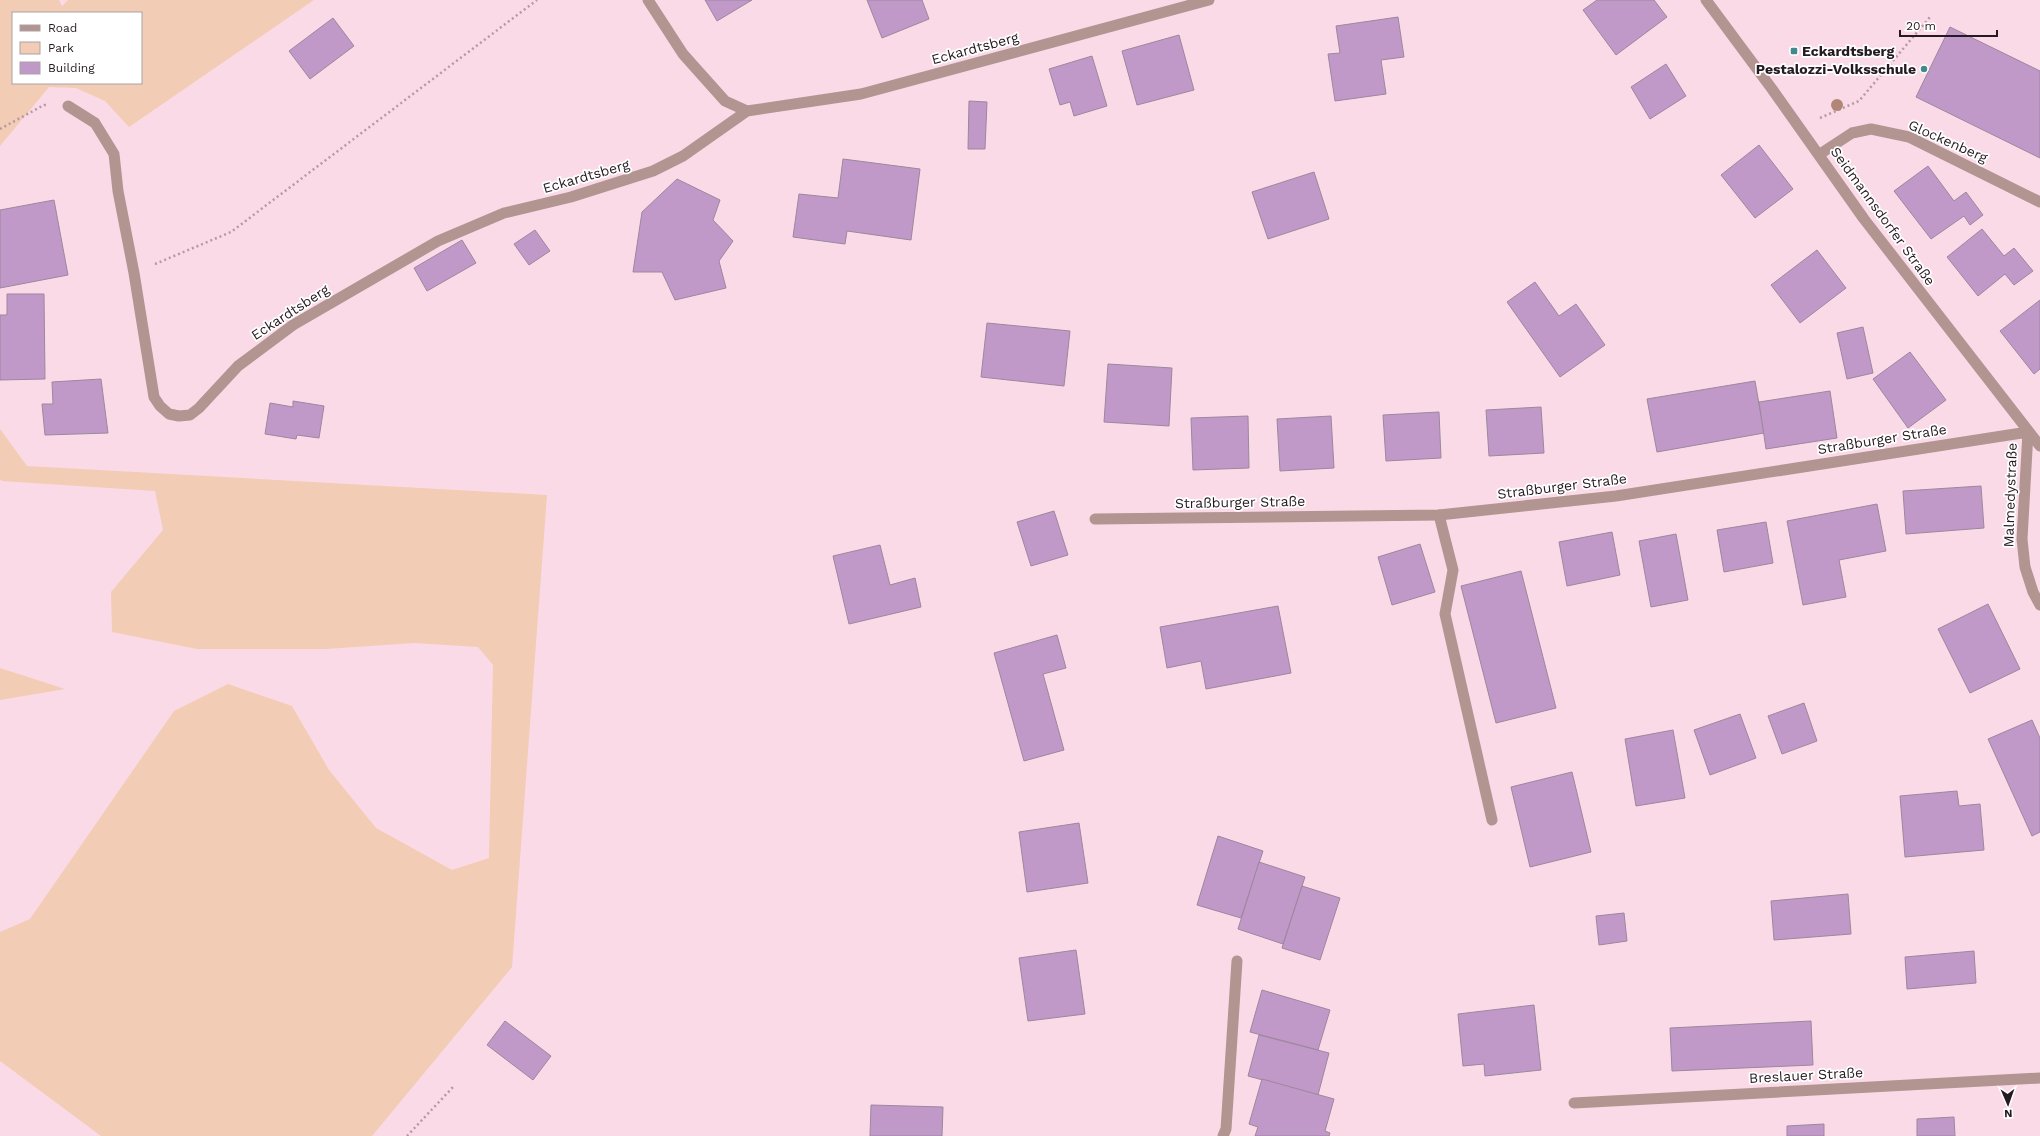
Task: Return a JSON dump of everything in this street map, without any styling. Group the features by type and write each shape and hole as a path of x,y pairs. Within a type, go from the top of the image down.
{"street":[{"path":"648,0 683,54 725,101 747,111"},
{"name":"Eckardtsberg","path":"68,106 95,123 114,154 118,191 134,273 154,397 160,406 169,414 179,416 190,415 199,408 238,366 293,325 438,242 504,213 571,197 653,171 682,156 747,111 861,94 1209,0"},
{"name":"Seidmannsdorfer Straße","path":"1706,0 1820,154 1864,219 2040,446"},
{"name":"Glockenberg","path":"1820,154 1852,133 1870,129 1908,137 2040,202"},
{"name":"Straßburger Straße","path":"1094,519 1439,515 1616,496 2028,432"},
{"name":"Malmedystraße","path":"2028,432 2022,539 2025,567 2033,592 2040,605"},
{"path":"1439,515 1453,570 1445,614 1492,820"},
{"path":"1223,1136 1226,1129 1237,961"},
{"name":"Breslauer Straße","path":"1574,1102 2040,1078"}],"path":[{"path":"134,273 230,232 537,0"},
{"path":"1799,126 1859,101 1930,17"},
{"path":"0,129 44,105 68,106"},
{"path":"407,1136 454,1086"}],"green space":[{"path":"0,0 59,0 62,6 68,0 314,0 129,127 105,101 76,88 49,87 0,146"},
{"path":"0,429 27,466 547,495 512,967 372,1136 101,1136 0,1061 0,932 30,919 174,711 228,684 292,706 329,770 376,828 452,870 489,858 493,665 478,647 414,643 326,649 197,649 112,632 111,592 163,530 155,491 2,481 0,479"},
{"path":"0,668 65,689 0,700"}],"building":[{"path":"705,0 752,0 717,21"},
{"path":"867,0 922,0 929,19 882,38"},
{"path":"1597,0 1654,0 1667,17 1616,55 1583,10"},
{"path":"1398,17 1404,57 1381,60 1386,94 1335,101 1328,54 1340,53 1336,26"},
{"path":"333,18 354,46 310,79 289,51"},
{"path":"1950,27 2040,71 2040,158 1916,97"},
{"path":"1179,35 1194,90 1137,105 1122,51"},
{"path":"1092,56 1107,106 1074,116 1070,102 1060,105 1049,69"},
{"path":"1666,64 1686,96 1650,119 1631,87"},
{"path":"969,101 987,102 985,149 968,149"},
{"path":"1759,145 1793,189 1755,218 1721,175"},
{"path":"843,159 920,169 911,240 847,231 845,244 793,237 799,194 838,198"},
{"path":"1928,166 1954,201 1966,192 1983,215 1970,225 1964,216 1931,239 1894,191"},
{"path":"1314,172 1329,219 1268,239 1252,192"},
{"path":"677,179 720,200 713,220 733,241 719,261 726,288 675,300 662,272 633,272 642,212"},
{"path":"54,200 68,275 0,288 0,210"},
{"path":"1982,229 2004,256 2014,248 2033,271 2014,285 2005,274 1978,296 1947,257"},
{"path":"535,230 550,251 529,265 514,244"},
{"path":"462,240 476,263 427,291 414,268"},
{"path":"1817,250 1846,288 1800,323 1771,285"},
{"path":"1535,282 1559,316 1576,304 1605,345 1560,377 1507,302"},
{"path":"7,294 44,294 45,379 0,380 0,315 7,315"},
{"path":"2040,300 2040,369 2034,374 2000,331"},
{"path":"987,323 1070,331 1064,386 981,377"},
{"path":"1863,327 1873,373 1847,379 1837,333"},
{"path":"1910,352 1946,400 1908,428 1873,379"},
{"path":"1108,364 1172,368 1169,426 1104,422"},
{"path":"101,379 108,433 45,435 42,404 53,404 52,382"},
{"path":"1755,381 1764,433 1657,452 1647,399"},
{"path":"1830,391 1837,438 1766,449 1759,402"},
{"path":"293,401 324,406 319,438 297,435 296,439 265,434 270,403 293,407"},
{"path":"1541,407 1544,453 1489,456 1486,410"},
{"path":"1439,412 1441,458 1386,461 1383,415"},
{"path":"1248,416 1249,468 1193,470 1191,418"},
{"path":"1331,416 1334,468 1280,471 1277,419"},
{"path":"1981,486 1984,528 1906,534 1903,491"},
{"path":"1877,504 1886,551 1839,560 1846,597 1803,605 1787,521"},
{"path":"1054,511 1068,555 1031,566 1017,522"},
{"path":"1766,522 1773,563 1724,572 1717,530"},
{"path":"1612,532 1620,575 1567,586 1559,542"},
{"path":"1676,534 1688,600 1651,607 1639,541"},
{"path":"1420,544 1435,592 1392,605 1378,557"},
{"path":"880,545 890,585 915,578 921,607 849,624 833,556"},
{"path":"1521,571 1556,708 1496,723 1461,586"},
{"path":"1988,604 2020,669 1970,693 1938,629"},
{"path":"1278,606 1291,673 1206,689 1201,661 1167,668 1160,627"},
{"path":"1057,635 1066,668 1043,674 1064,750 1024,761 994,653"},
{"path":"1804,703 1817,741 1782,754 1768,716"},
{"path":"1740,714 1756,758 1710,775 1694,730"},
{"path":"2032,720 2040,738 2040,832 2032,836 1988,739"},
{"path":"1673,730 1685,798 1636,806 1625,739"},
{"path":"1572,772 1591,852 1530,867 1511,787"},
{"path":"1957,791 1959,806 1980,804 1984,850 1905,857 1900,796"},
{"path":"1079,823 1088,883 1027,892 1019,832"},
{"path":"1218,836 1263,851 1241,918 1197,905"},
{"path":"1259,862 1305,877 1283,944 1238,929"},
{"path":"1302,886 1340,898 1320,960 1282,948"},
{"path":"1848,894 1851,934 1774,940 1771,901"},
{"path":"1624,913 1627,941 1599,945 1596,916"},
{"path":"1076,950 1085,1014 1028,1021 1019,958"},
{"path":"1974,951 1976,983 1907,989 1905,957"},
{"path":"1262,990 1330,1010 1318,1050 1250,1032"},
{"path":"1534,1005 1541,1070 1485,1076 1484,1064 1463,1066 1458,1014"},
{"path":"505,1021 551,1056 533,1080 487,1045"},
{"path":"1811,1021 1813,1065 1672,1071 1670,1028"},
{"path":"1259,1035 1329,1053 1318,1095 1248,1076"},
{"path":"1262,1079 1334,1099 1325,1131 1330,1133 1329,1136 1255,1136 1258,1127 1249,1124"},
{"path":"871,1105 943,1107 942,1136 870,1136"},
{"path":"1954,1117 1955,1136 1917,1136 1917,1119"},
{"path":"1824,1124 1824,1136 1787,1136 1787,1126"}],"place":[{"name":"Eckardtsberg","path":"1794,51"},
{"name":"Pestalozzi-Volksschule","path":"1924,69"}]}
